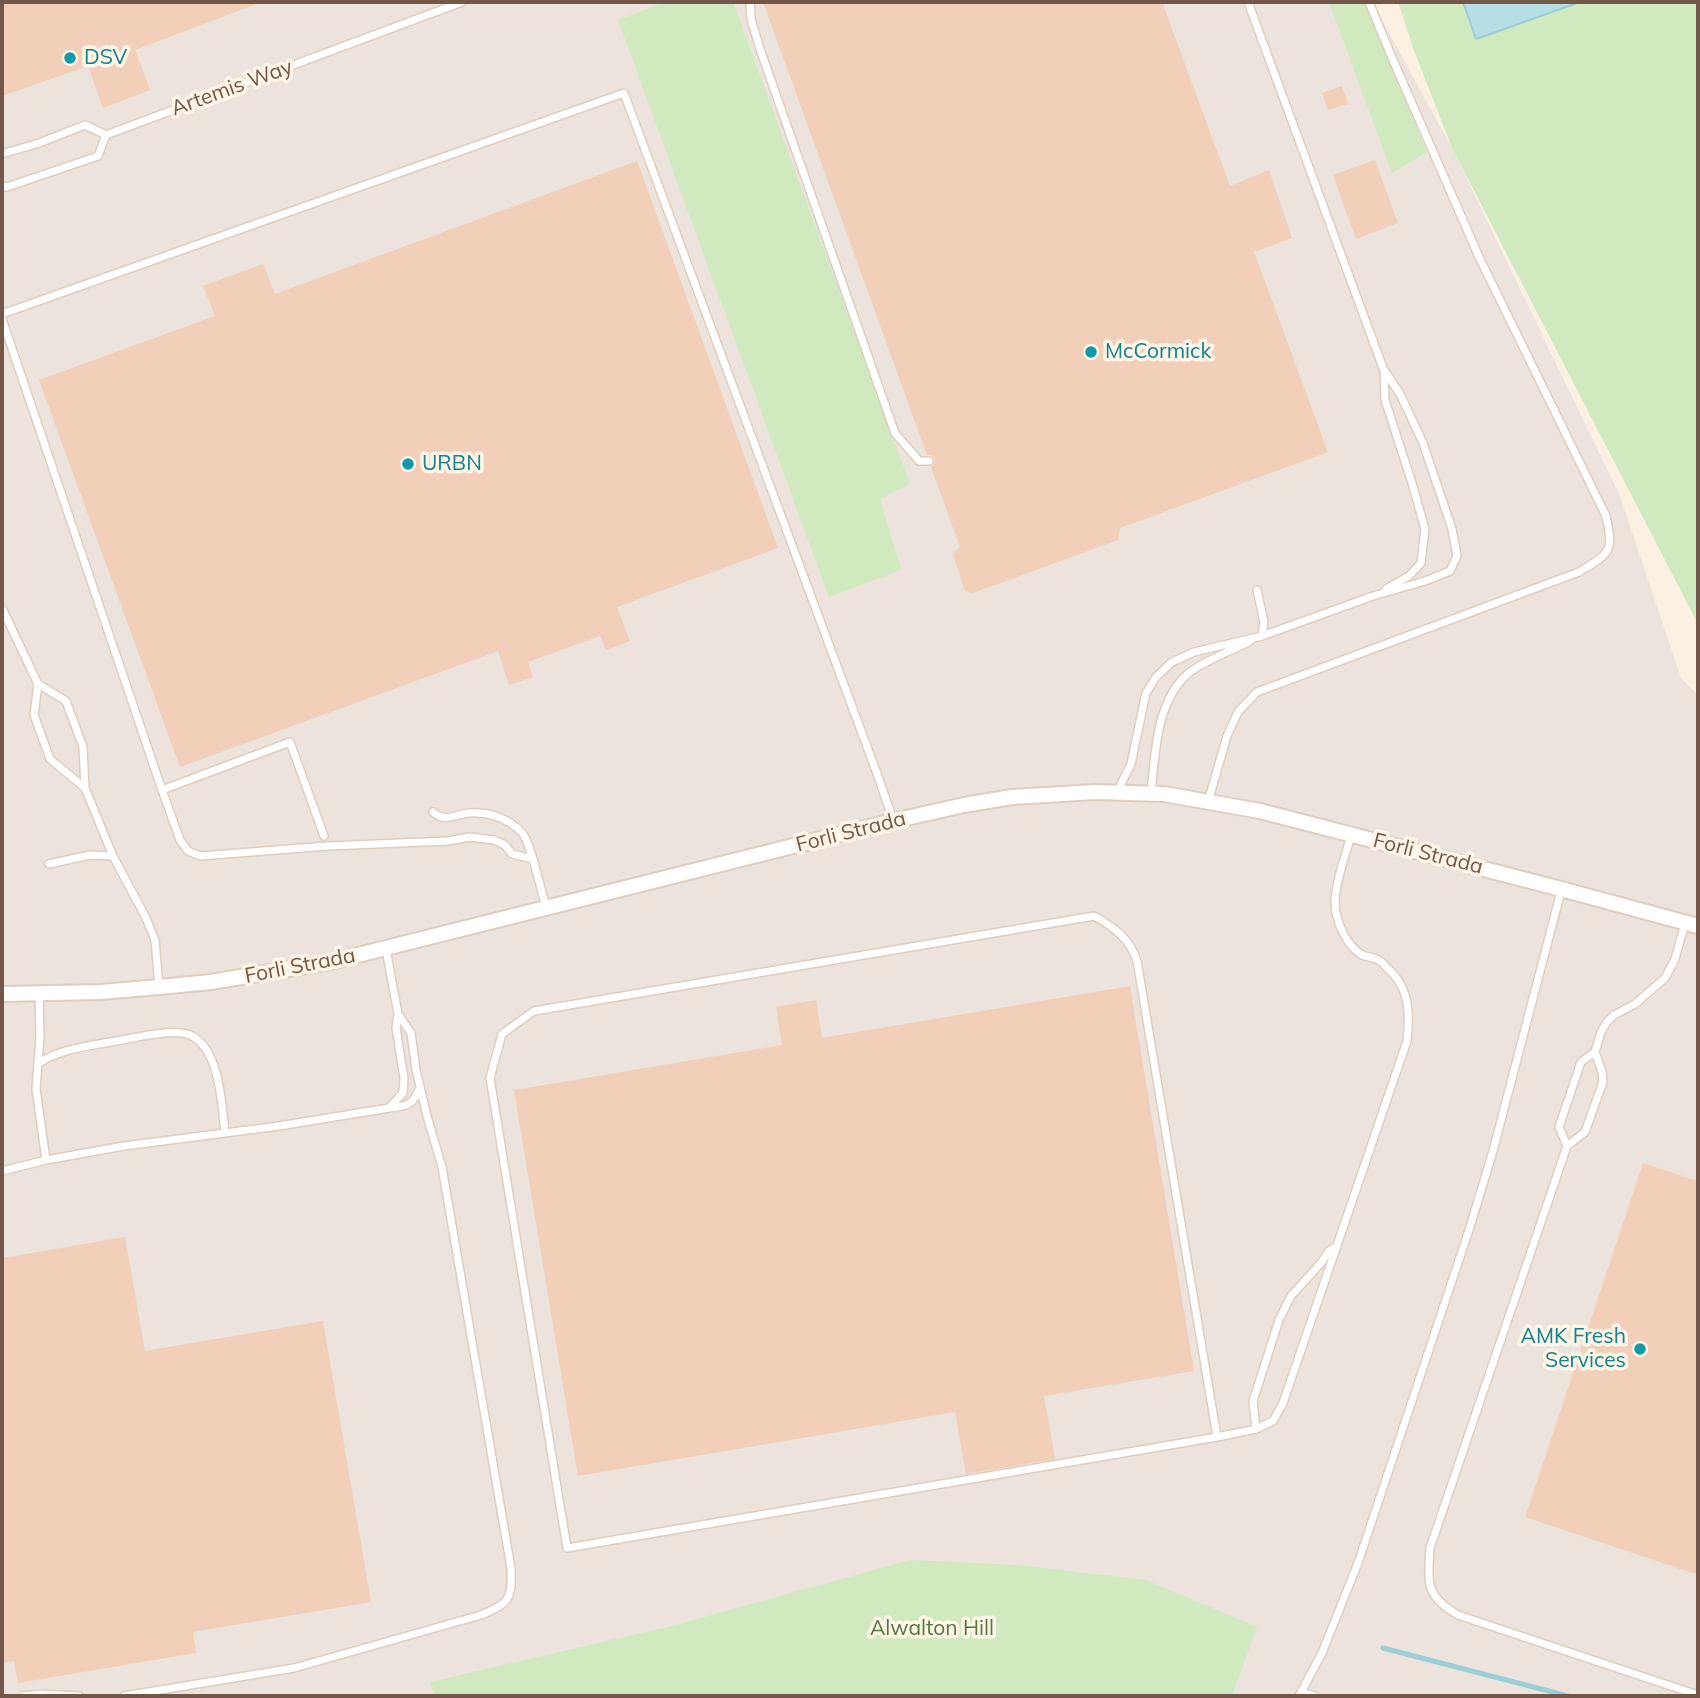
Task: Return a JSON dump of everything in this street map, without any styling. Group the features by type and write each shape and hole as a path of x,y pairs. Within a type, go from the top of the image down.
{"street":[{"name":"Forli Strada","path":"2,994 159,988 330,962 964,804 1012,797 1096,792 1164,794 1260,811 1691,925"}],"lane":[{"name":"Artemis Way","path":"106,135 462,2"},
{"path":"750,2 751,19 760,49 895,433 919,461 929,461"},
{"path":"1116,792 1131,764 1146,693 1156,677 1172,662 1194,652 1262,636 1373,596 1425,581 1450,571 1457,556 1452,528 1423,443 1400,394 1383,368 1248,2"},
{"path":"1208,802 1227,736 1238,712 1257,692 1579,572 1603,557 1609,549 1610,535 1606,516 1479,257 1392,60 1370,2"},
{"path":"533,859 512,854 505,845 494,840 469,837 448,841 200,856 188,851 180,840 162,790 2,316 624,93 893,821"},
{"path":"2,154 85,125 106,135 98,156 7,187 2,186"},
{"path":"1373,596 1409,576 1421,564 1425,529 1385,400 1383,368"},
{"path":"1257,590 1264,622 1262,636"},
{"path":"2,608 38,684 34,715 50,759 85,788"},
{"path":"1151,794 1162,720 1168,701 1178,684 1192,671 1262,636"},
{"path":"38,684 66,701 83,747 85,788 113,856 155,940 159,988"},
{"path":"162,790 290,743 324,836"},
{"path":"433,812 439,817 448,818 478,813 499,817 521,832 527,841 547,908"},
{"path":"1217,1437 1137,961 1124,938 1110,925 1094,916 534,1011 502,1034 490,1078 568,1548 1217,1437 1256,1429 1273,1421 1283,1403 1407,1041 1410,1018 1403,986 1393,972 1378,960 1363,955 1348,940 1338,922 1335,902 1351,835"},
{"path":"50,864 90,855 113,856"},
{"path":"1315,1696 1301,1694 1322,1653 1358,1563 1470,1227 1493,1151 1561,889"},
{"path":"1691,925 1665,978 1635,1004 1614,1015 1601,1032 1595,1052 1603,1082 1585,1132 1567,1146 1430,1548 1428,1576 1434,1597 1458,1615 1698,1695"},
{"path":"386,948 398,1014 396,1028 404,1078 402,1093 388,1108"},
{"path":"39,993 40,1031 36,1089 46,1160"},
{"path":"124,1696 294,1668 481,1615 501,1607 512,1591 511,1568 442,1167 411,1034 398,1014"},
{"path":"39,1063 50,1055 74,1048 167,1032 190,1035 209,1054 219,1087 225,1133"},
{"path":"1567,1146 1559,1127 1581,1062 1595,1052"},
{"path":"2,1171 124,1146 408,1105 415,1100 421,1086"},
{"path":"1256,1429 1253,1401 1279,1320 1291,1296 1329,1251 1337,1246"},
{"path":"23,1696 79,1696"}],"shaded area":[{"path":"2,2 1372,2 1452,148 1620,496 1681,678 1698,695 1698,1696 2,1696"}],"green space":[{"path":"665,2 733,2 910,484 880,499 901,570 829,597 618,20"},
{"path":"1329,2 1364,2 1427,152 1392,173"},
{"path":"1398,2 1463,2 1476,39 1580,2 1698,2 1698,624 1452,148"},
{"name":"Alwalton Hill","path":"910,1560 1018,1565 1146,1580 1257,1627 1232,1696 434,1696 430,1682 672,1626"}],"water":[{"path":"1463,2 1580,2 1476,39"}],"building":[{"name":"DSV","path":"2,2 259,3 135,50 150,90 103,108 88,66 2,96"},
{"name":"McCormick","path":"763,2 1162,2 1230,186 1269,170 1292,238 1254,252 1328,452 1120,528 1118,540 973,593 965,591 953,554 960,547 931,467 935,459 927,455"},
{"path":"1342,86 1348,104 1328,110 1322,93"},
{"path":"1375,160 1398,223 1356,239 1333,175"},
{"name":"URBN","path":"637,161 778,548 617,607 630,641 606,650 600,636 528,662 533,677 509,685 498,651 180,767 39,380 215,316 203,286 263,264 275,294"},
{"path":"1130,986 1194,1371 1044,1396 1055,1459 966,1474 955,1412 578,1476 514,1090 782,1045 776,1007 816,1000 822,1038"},
{"name":"AMK Fresh Services","path":"1643,1163 1698,1181 1698,1575 1525,1517"},
{"path":"125,1237 145,1351 323,1321 371,1602 193,1632 196,1653 18,1683 14,1661 2,1663 2,1258"}],"waterway":[{"path":"1383,1648 1568,1696"}],"place":[{"name":"DSV","path":"70,58"},
{"name":"McCormick","path":"1091,352"},
{"name":"URBN","path":"408,464"},
{"name":"AMK Fresh Services","path":"1640,1349"}]}
